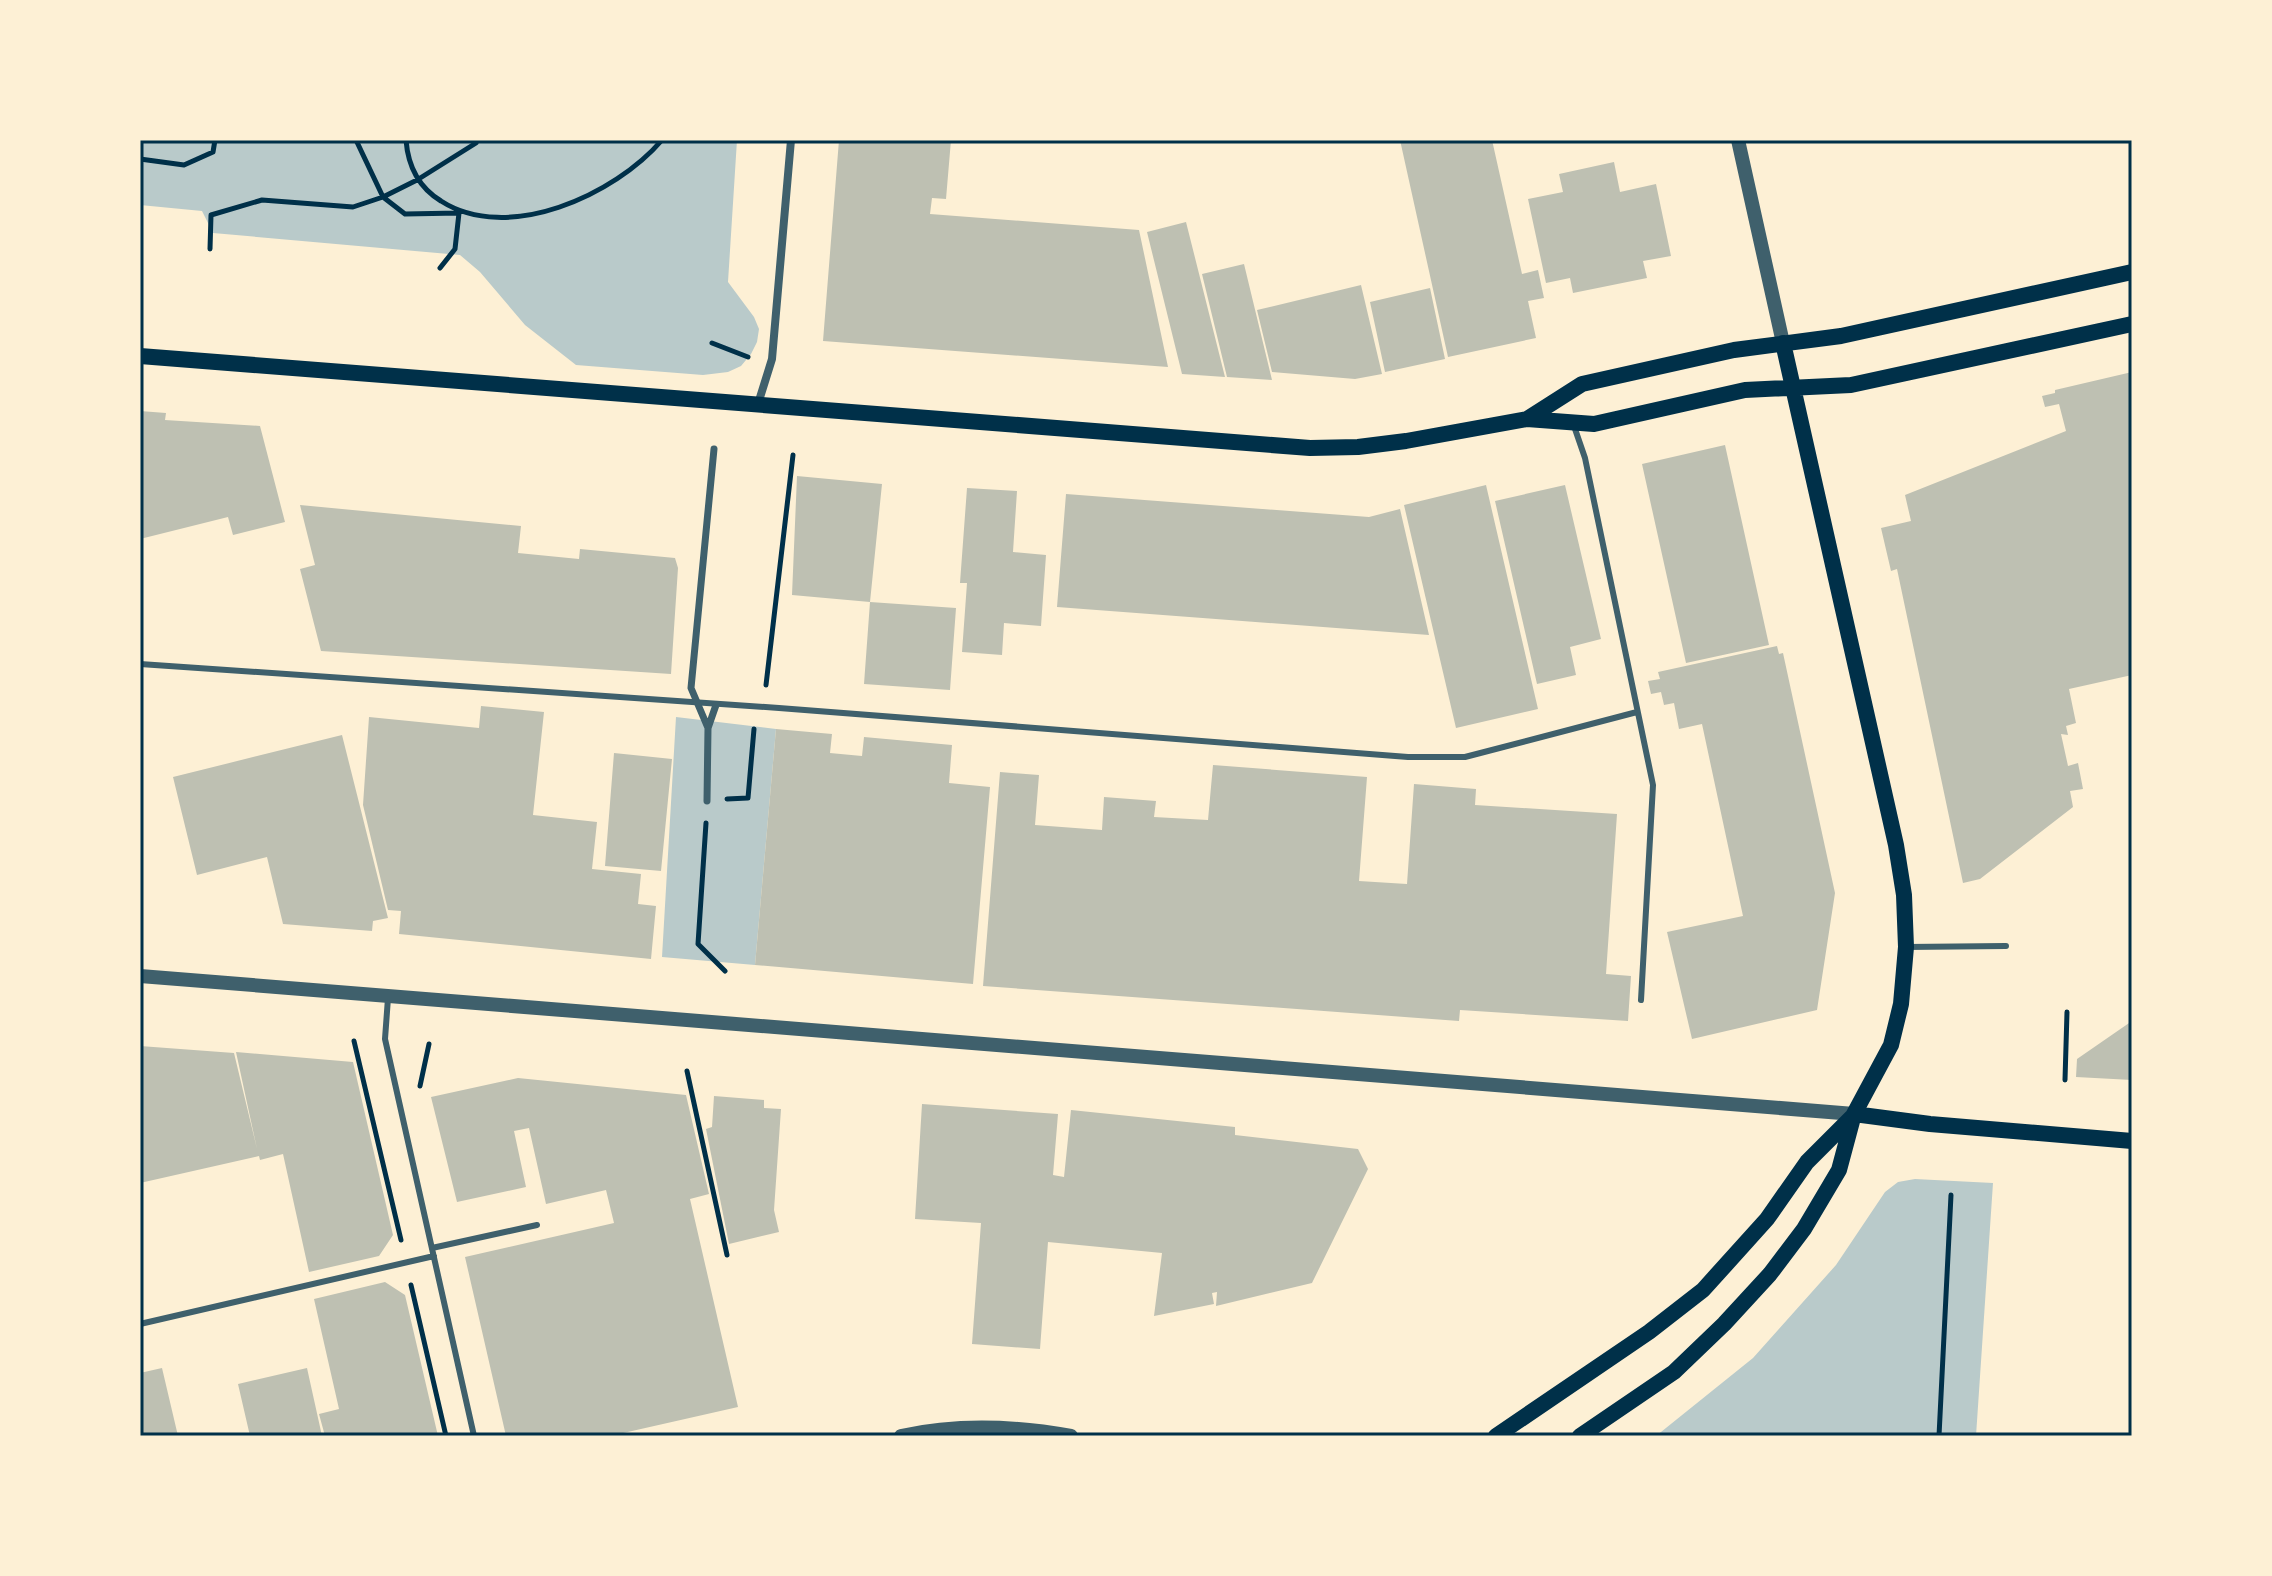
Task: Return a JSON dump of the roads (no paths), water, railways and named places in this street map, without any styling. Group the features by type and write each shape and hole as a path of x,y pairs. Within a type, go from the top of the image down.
{"main road":[{"path":"1527,419 1582,384 1734,350 1841,336 2132,272"},
{"path":"140,356 1310,448 1358,447 1406,441 1527,419 1594,424 1745,390 1851,385 2132,324"},
{"path":"1580,1436 1674,1372 1770,1274 1804,1229 1839,1170 1854,1114 1891,1045 1901,1004 1906,947 1904,895 1896,845 1783,343"},
{"path":"1854,1114 1963,1127 2132,1141"},
{"path":"1496,1436 1649,1332 1703,1290 1767,1219 1807,1162 1854,1114"}],"street":[{"path":"757,405 772,359 791,140"},
{"path":"1738,140 1783,343"},
{"path":"708,728 691,688 714,449"},
{"path":"707,801 708,728 716,705"},
{"path":"140,976 1854,1114"},
{"path":"901,1436 917,1432 992,1428 1071,1436"}],"lane":[{"path":"1573,422 1585,458 1653,785 1641,1000"},
{"path":"140,664 1408,757 1465,757 1637,712"},
{"path":"1906,947 2006,946"},
{"path":"388,996 385,1039 474,1436"},
{"path":"140,1324 537,1225"}]}
